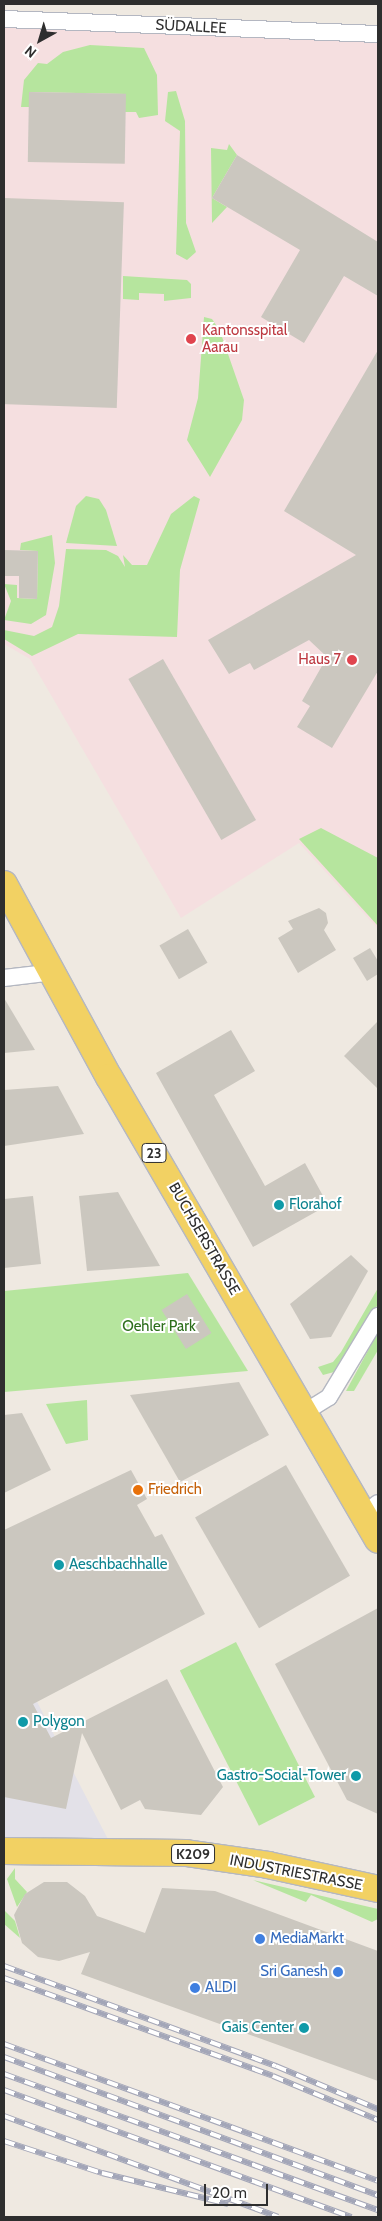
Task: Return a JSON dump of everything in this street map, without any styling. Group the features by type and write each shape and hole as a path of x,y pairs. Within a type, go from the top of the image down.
{"main road":[{"name":"BUCHSERSTRASSE","path":"4,884 54,972 109,1077 305,1412 371,1509 378,1540"},
{"name":"INDUSTRIESTRASSE","path":"4,1851 186,1853 268,1865 378,1889"}],"street":[{"name":"SÜDALLEE","path":"4,19 378,34"},
{"path":"4,978 54,972"},
{"path":"305,1412 329,1397 378,1316"}],"shaded area":[{"name":"Kantonsspital Aarau","path":"4,19 378,34 378,929 299,843 181,918 30,659 4,644"},
{"path":"4,1658 16,1661 113,1849 4,1851"}],"green space":[{"path":"90,45 144,48 157,75 158,115 139,118 136,112 125,112 125,94 29,92 29,107 21,107 24,80 38,63 47,64 63,52"},
{"path":"176,91 185,121 186,223 196,252 187,260 176,254 180,131 165,121 168,92"},
{"path":"229,144 237,155 212,198 227,207 212,223 211,148 227,150"},
{"path":"123,276 187,280 191,284 191,298 164,301 164,294 139,293 139,300 123,299"},
{"path":"204,317 212,319 220,331 244,400 242,420 210,477 187,440 198,398"},
{"path":"86,496 99,499 106,510 117,546 66,543 76,506"},
{"path":"194,496 200,499 180,570 177,637 78,634 32,656 4,639 4,630 34,636 52,627 59,606 66,549 106,550 118,556 125,567 123,555 132,565 147,565 171,514"},
{"path":"52,535 55,563 46,615 31,624 4,620 11,601 4,584 17,585 17,598 37,599 38,551 20,550 21,543"},
{"path":"321,828 378,858 378,926 299,839"},
{"name":"Oehler Park","path":"188,1273 248,1371 4,1392 4,1291"},
{"path":"378,1288 378,1304 350,1353 334,1372 323,1375 318,1367 333,1362 341,1352"},
{"path":"378,1332 378,1350 354,1391 346,1391"},
{"path":"87,1400 88,1440 66,1444 46,1404"},
{"path":"236,1642 315,1797 259,1826 180,1671"},
{"path":"15,1868 15,1879 27,1892 17,1907 7,1879"},
{"path":"253,1880 378,1909 378,1919 372,1922 311,1895 306,1902"},
{"path":"4,1910 15,1921 20,1938 4,1924"}],"building":[{"path":"29,92 126,94 125,164 28,162"},
{"path":"237,155 378,242 378,296 344,276 304,343 261,317 300,250 212,198"},
{"path":"4,198 124,202 117,408 4,404"},
{"path":"378,350 378,671 332,748 297,727 310,706 302,701 327,657 309,640 254,670 250,663 229,674 208,640 356,555 284,511"},
{"path":"4,550 38,551 37,599 19,598 19,576 4,576"},
{"path":"163,659 256,820 221,840 128,679"},
{"path":"319,908 326,913 328,923 324,930 336,950 298,973 278,938 293,929 288,921"},
{"path":"188,929 208,963 179,979 159,946"},
{"path":"370,948 378,961 378,974 367,981 353,958"},
{"path":"4,998 35,1050 4,1053"},
{"path":"378,1021 378,1089 344,1056"},
{"path":"231,1030 255,1071 214,1095 265,1186 305,1163 328,1205 253,1247 156,1073"},
{"path":"58,1086 84,1134 4,1146 4,1090"},
{"path":"118,1192 160,1266 87,1271 79,1196"},
{"path":"33,1196 41,1264 4,1268 4,1199"},
{"path":"351,1255 368,1271 331,1337 310,1339 290,1304"},
{"path":"187,1294 211,1333 186,1349 162,1310"},
{"path":"239,1382 269,1435 180,1482 130,1395"},
{"path":"22,1413 51,1470 4,1493 4,1415"},
{"path":"286,1465 350,1576 259,1628 195,1518"},
{"path":"131,1470 147,1499 137,1505 155,1537 162,1534 205,1614 33,1704 51,1738 167,1679 223,1787 201,1815 145,1809 140,1800 121,1810 82,1733 66,1809 4,1797 4,1530"},
{"path":"378,1608 378,1814 347,1800 275,1664"},
{"name":"Gais Center","path":"44,1882 67,1882 85,1896 97,1916 145,1933 162,1888 215,1891 378,1951 378,2081 81,1974 90,1952 59,1961 38,1957 22,1943 14,1915 25,1894"}],"railway":[{"path":"4,1966 276,2066 378,2109"},
{"path":"4,1978 273,2076 378,2120"},
{"path":"4,2044 378,2181"},
{"path":"4,2057 378,2195"},
{"path":"4,2074 378,2210"},
{"path":"4,2090 351,2217"},
{"path":"4,2116 278,2217"},
{"path":"4,2141 102,2173 228,2204"}],"place":[{"name":"Kantonsspital Aarau","path":"191,339"},
{"name":"Haus 7","path":"352,660"},
{"name":"Florahof","path":"279,1205"},
{"name":"Friedrich","path":"138,1490"},
{"name":"Aeschbachhalle","path":"59,1565"},
{"name":"Polygon","path":"23,1722"},
{"name":"Gastro-Social-Tower","path":"356,1776"},
{"name":"MediaMarkt","path":"260,1939"},
{"name":"Sri Ganesh","path":"338,1972"},
{"name":"ALDI","path":"195,1988"},
{"name":"Gais Center","path":"304,2028"}]}
